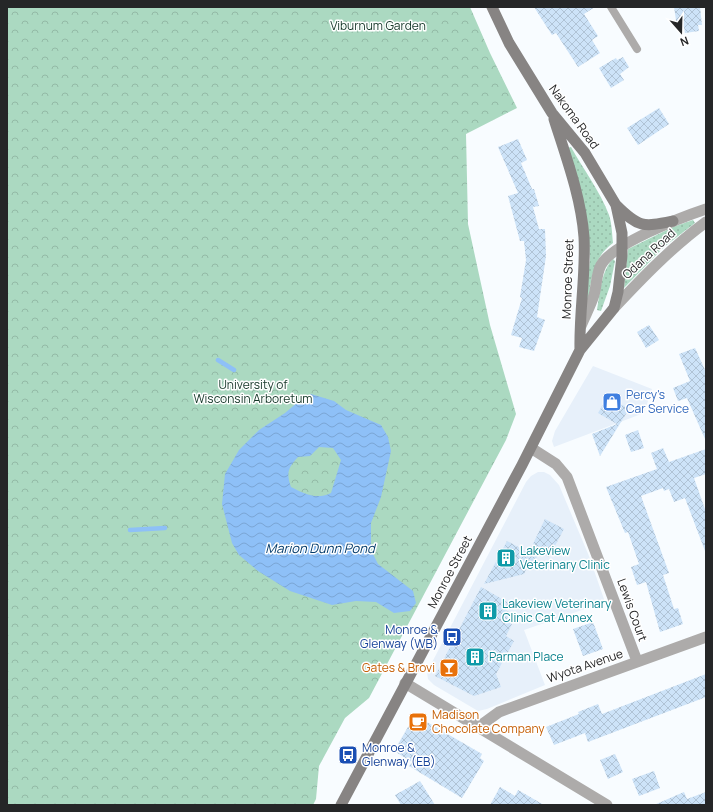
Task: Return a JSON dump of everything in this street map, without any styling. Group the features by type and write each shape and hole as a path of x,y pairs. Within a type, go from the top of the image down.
{"main road":[{"name":"Nakoma Road","path":"492,7 509,43 552,113 585,153 616,205 622,233 622,247"},
{"name":"Monroe Street","path":"552,113 581,215 584,265 580,350"},
{"path":"616,205 632,220 643,226 673,221"},
{"name":"Monroe Street","path":"341,805 530,448 580,350 614,308 621,271 622,247"}],"street":[{"name":"Odana Road","path":"622,247 673,221 706,209"},
{"name":"Odana Road","path":"614,308 653,266 686,237 706,222"},
{"name":"Monroe Street","path":"580,330 594,295 602,264 607,256 622,247"},
{"name":"Lewis Court","path":"530,448 556,464 566,477 637,661"},
{"name":"Wyota Avenue","path":"477,728 499,712 706,637"},
{"path":"406,683 477,728 607,805"}],"lane":[{"path":"611,7 637,49"}],"shaded area":[{"path":"593,366 652,389 644,413 554,447 552,441 555,431"},
{"path":"538,472 544,472 550,475 559,485 589,556 605,602 524,630 545,685 487,709 478,711 434,685 428,679 427,672 526,482 531,476"}],"green space":[{"name":"University of Wisconsin Arboretum","path":"7,7 470,7 490,53 517,108 466,134 468,224 490,325 516,414 506,440 369,698 345,718 319,766 316,799 313,805 7,805"},
{"path":"571,147 601,197 609,215 612,229 613,243 600,256 593,272 588,306 585,304 590,260 589,239 567,148"},
{"path":"693,220 695,223 664,247 624,288 628,249 673,227"},
{"path":"613,259 615,261 610,286 601,311 597,310 603,276"}],"water":[{"name":"Marion Dunn Pond","path":"311,394 334,401 346,410 381,425 388,437 391,451 381,497 371,523 371,550 378,564 413,591 416,603 410,611 394,613 376,602 356,601 332,605 290,591 258,571 239,555 232,543 222,504 225,474 239,450 259,430 285,413 298,402","holes":["319,447 333,448 341,460 331,493 315,496 306,494 291,487 288,474 292,464 298,457 310,456"]}],"building":[{"path":"534,7 595,7 584,14 598,36 592,40 600,53 578,67 556,33 552,35"},
{"path":"674,7 700,7 702,25 698,25 699,31 685,33 684,27 677,27"},
{"path":"623,57 629,67 620,74 624,80 611,88 599,68 616,58 617,60"},
{"path":"659,108 669,124 638,145 627,128"},
{"path":"518,139 527,160 521,163 532,189 534,189 539,206 533,207 539,229 545,229 546,256 537,317 545,320 534,351 519,347 522,338 511,335 522,298 520,297 526,260 524,241 520,241 508,196 518,193 498,147"},
{"path":"649,325 659,340 646,348 637,332"},
{"path":"695,348 706,372 705,439 687,398 678,401 673,388 690,381 679,354"},
{"path":"608,396 629,409 600,456 592,434 617,424 598,413"},
{"path":"638,430 644,448 631,452 625,435"},
{"path":"663,448 669,462 706,449 706,474 694,478 706,512 706,551 685,498 674,502 669,489 664,491 663,488 641,496 669,573 663,575 674,609 678,608 683,624 660,632 646,582 637,585 631,567 639,564 628,532 625,533 606,487 657,469 651,453"},
{"path":"545,519 564,529 549,557 531,548"},
{"path":"507,541 537,557 532,567 528,565 524,574 484,584"},
{"name":"Parman Place","path":"481,587 509,603 505,610 511,613 507,621 512,624 506,636 514,641 496,674 501,687 474,696 435,676"},
{"path":"593,622 603,649 583,656 573,629"},
{"path":"706,674 706,697 588,742 585,733 554,745 546,727 579,714 578,712 598,704 602,714"},
{"path":"415,715 482,754 480,758 484,761 462,798 409,766 412,762 394,751"},
{"path":"615,754 623,772 608,779 600,760"},
{"path":"654,771 660,788 639,796 632,779"},
{"path":"420,781 435,805 401,805 395,795"},
{"path":"500,787 515,796 518,790 544,805 490,805"},
{"path":"684,792 687,799 706,792 706,805 654,805"}],"waterway":[{"path":"218,360 234,370"},
{"path":"130,530 165,528"}],"place":[{"name":"Percy's Car Service","path":"612,402"},
{"name":"Lakeview Veterinary Clinic","path":"506,558"},
{"name":"Lakeview Veterinary Clinic Cat Annex","path":"488,611"},
{"name":"Monroe & Glenway (WB)","path":"452,637"},
{"name":"Parman Place","path":"475,657"},
{"name":"Gates & Brovi","path":"449,668"},
{"name":"Madison Chocolate Company","path":"418,722"},
{"name":"Monroe & Glenway (EB)","path":"348,755"}],"park label":[{"name":"Viburnum Garden","path":"378,26"}]}
